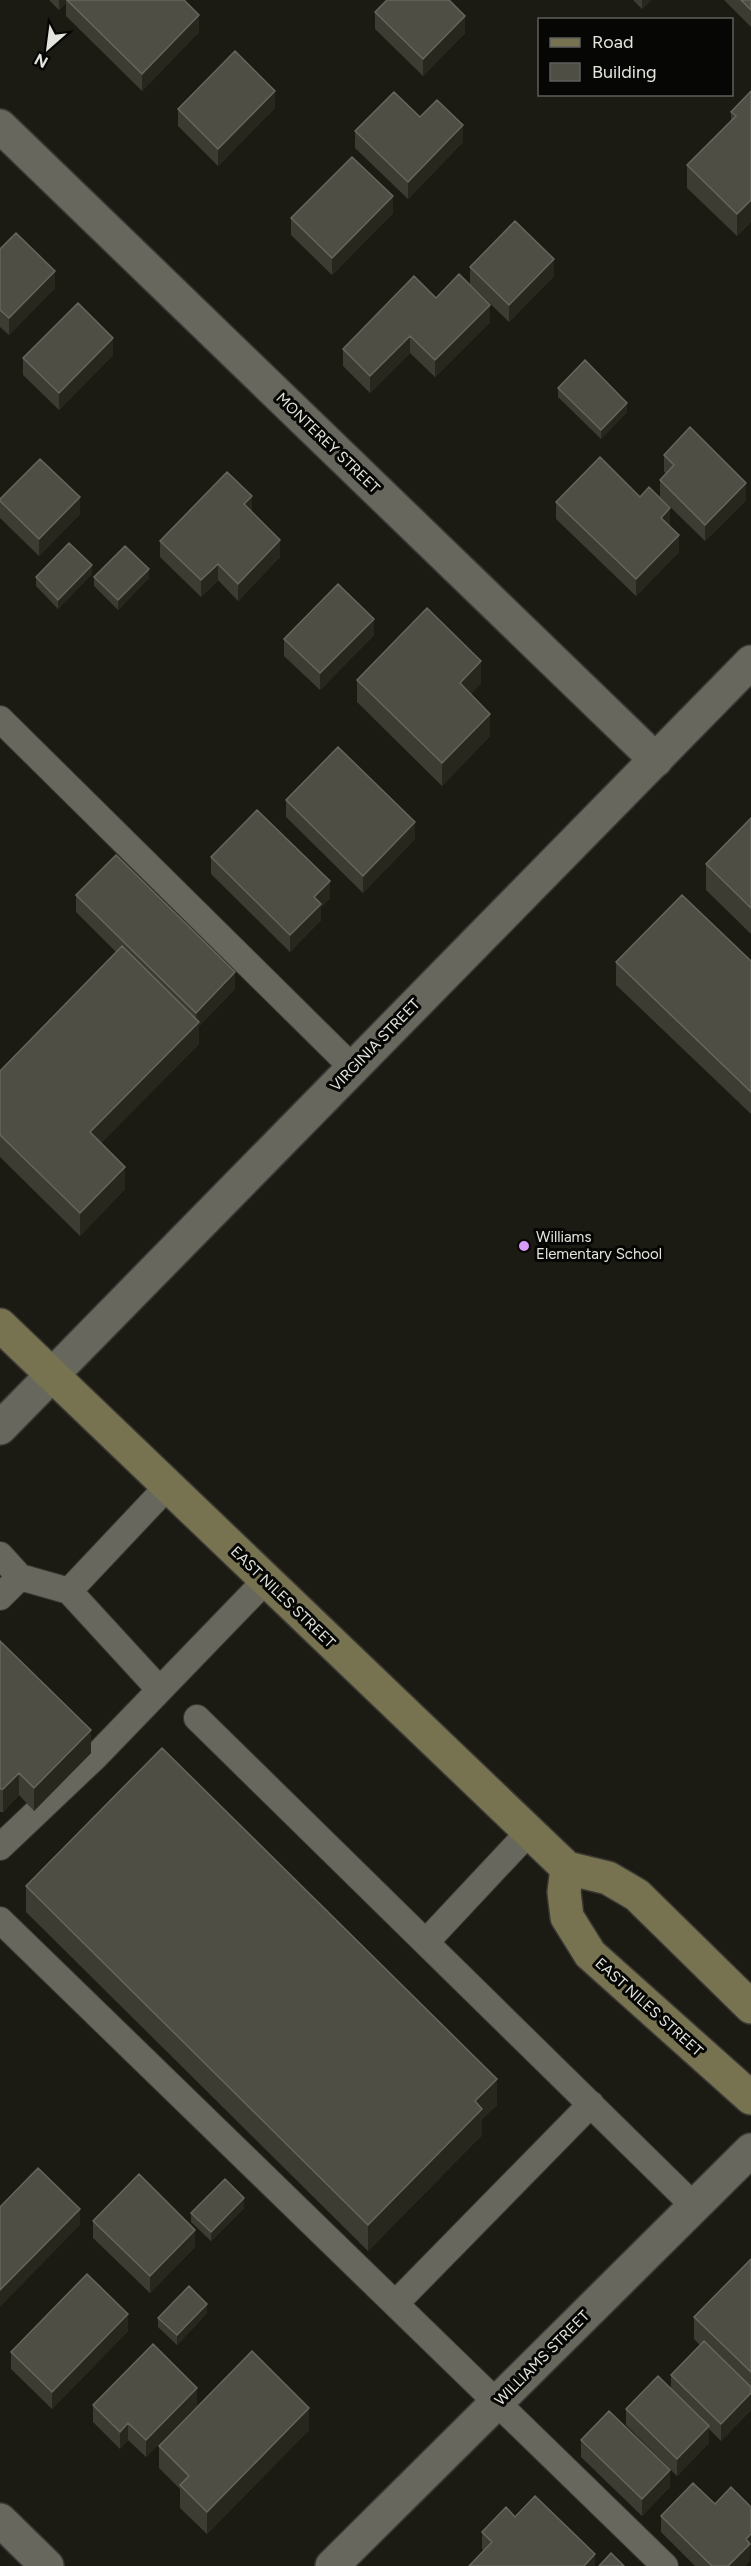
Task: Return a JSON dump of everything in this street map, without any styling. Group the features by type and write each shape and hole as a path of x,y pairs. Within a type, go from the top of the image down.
{"main road":[{"name":"EAST NILES STREET","path":"0,1325 567,1868 564,1892 567,1917 590,1954 751,2098"},
{"path":"567,1868 608,1878 637,1895 751,2007"}],"street":[{"name":"MONTEREY STREET","path":"0,126 656,760"},
{"name":"VIRGINIA STREET","path":"0,1428 751,662"},
{"name":"WILLIAMS STREET","path":"332,2566 751,2150"},
{"path":"0,2520 47,2566"}],"lane":[{"path":"0,719 353,1068"},
{"path":"69,1591 168,1486"},
{"path":"0,1555 20,1577 69,1591 159,1689"},
{"path":"0,1598 20,1577"},
{"path":"0,1847 96,1756 266,1580"},
{"path":"197,1718 694,2206"},
{"path":"426,1942 530,1832"},
{"path":"0,1920 665,2566"},
{"path":"396,2303 591,2104"}],"building":[{"path":"67,0 184,0 199,15 142,74"},
{"path":"387,0 449,0 465,16 423,59 375,12"},
{"path":"741,0 751,0 751,10"},
{"path":"235,51 275,91 218,149 178,109"},
{"path":"751,91 751,200 737,214 687,165 736,116 731,112"},
{"path":"394,92 420,117 437,100 463,125 408,182 355,131"},
{"path":"352,157 393,196 332,258 291,218"},
{"path":"515,221 554,259 509,305 470,267"},
{"path":"16,233 55,271 9,318 0,310 0,249"},
{"path":"459,274 490,305 435,360 410,336 370,376 343,349 414,276 436,298"},
{"path":"78,303 113,338 59,393 23,358"},
{"path":"585,360 627,403 601,430 558,388"},
{"path":"690,427 746,483 705,525 660,480 674,465 664,455"},
{"path":"600,457 640,497 649,487 670,508 661,518 679,535 636,579 556,502"},
{"path":"40,459 80,497 39,539 0,499"},
{"path":"227,472 252,496 244,504 280,540 238,584 218,564 201,580 160,541"},
{"path":"69,543 92,565 58,600 36,577"},
{"path":"125,546 149,569 118,600 94,577"},
{"path":"338,584 374,619 320,673 284,639"},
{"path":"427,608 481,661 460,683 490,714 442,763 357,680"},
{"path":"338,747 415,822 363,876 286,800"},
{"path":"257,810 330,881 314,897 321,904 290,935 211,857"},
{"path":"751,818 751,908 706,864"},
{"path":"116,855 235,972 196,1013 76,895"},
{"path":"682,895 751,961 751,1092 616,962"},
{"path":"122,946 199,1022 90,1132 125,1167 80,1213 0,1135 0,1071"},
{"path":"0,1641 91,1730 34,1788 19,1773 3,1789 0,1789"},
{"path":"162,1748 497,2079 475,2101 482,2109 368,2225 26,1886"},
{"path":"38,2168 80,2209 0,2290 0,2207"},
{"path":"139,2174 195,2230 150,2276 93,2221"},
{"path":"225,2179 244,2198 211,2232 191,2213"},
{"path":"751,2259 751,2372 694,2317"},
{"path":"87,2274 128,2314 52,2392 11,2352"},
{"path":"189,2286 207,2304 177,2335 158,2318"},
{"path":"704,2341 751,2387 751,2393 721,2424 671,2375"},
{"path":"153,2344 197,2388 146,2440 128,2423 120,2432 93,2405"},
{"path":"252,2351 309,2408 207,2512 180,2485 189,2476 159,2446"},
{"path":"658,2376 709,2426 677,2459 626,2409"},
{"path":"609,2411 670,2470 642,2499 581,2440"},
{"path":"693,2483 715,2504 731,2487 751,2507 751,2534 746,2539 750,2544 728,2566 712,2566 661,2516"},
{"path":"535,2496 595,2554 584,2566 469,2566 492,2542 482,2532 506,2507 515,2517"},
{"path":"611,2553 624,2566 599,2566"}],"place":[{"name":"Williams Elementary School","path":"524,1246"}]}
